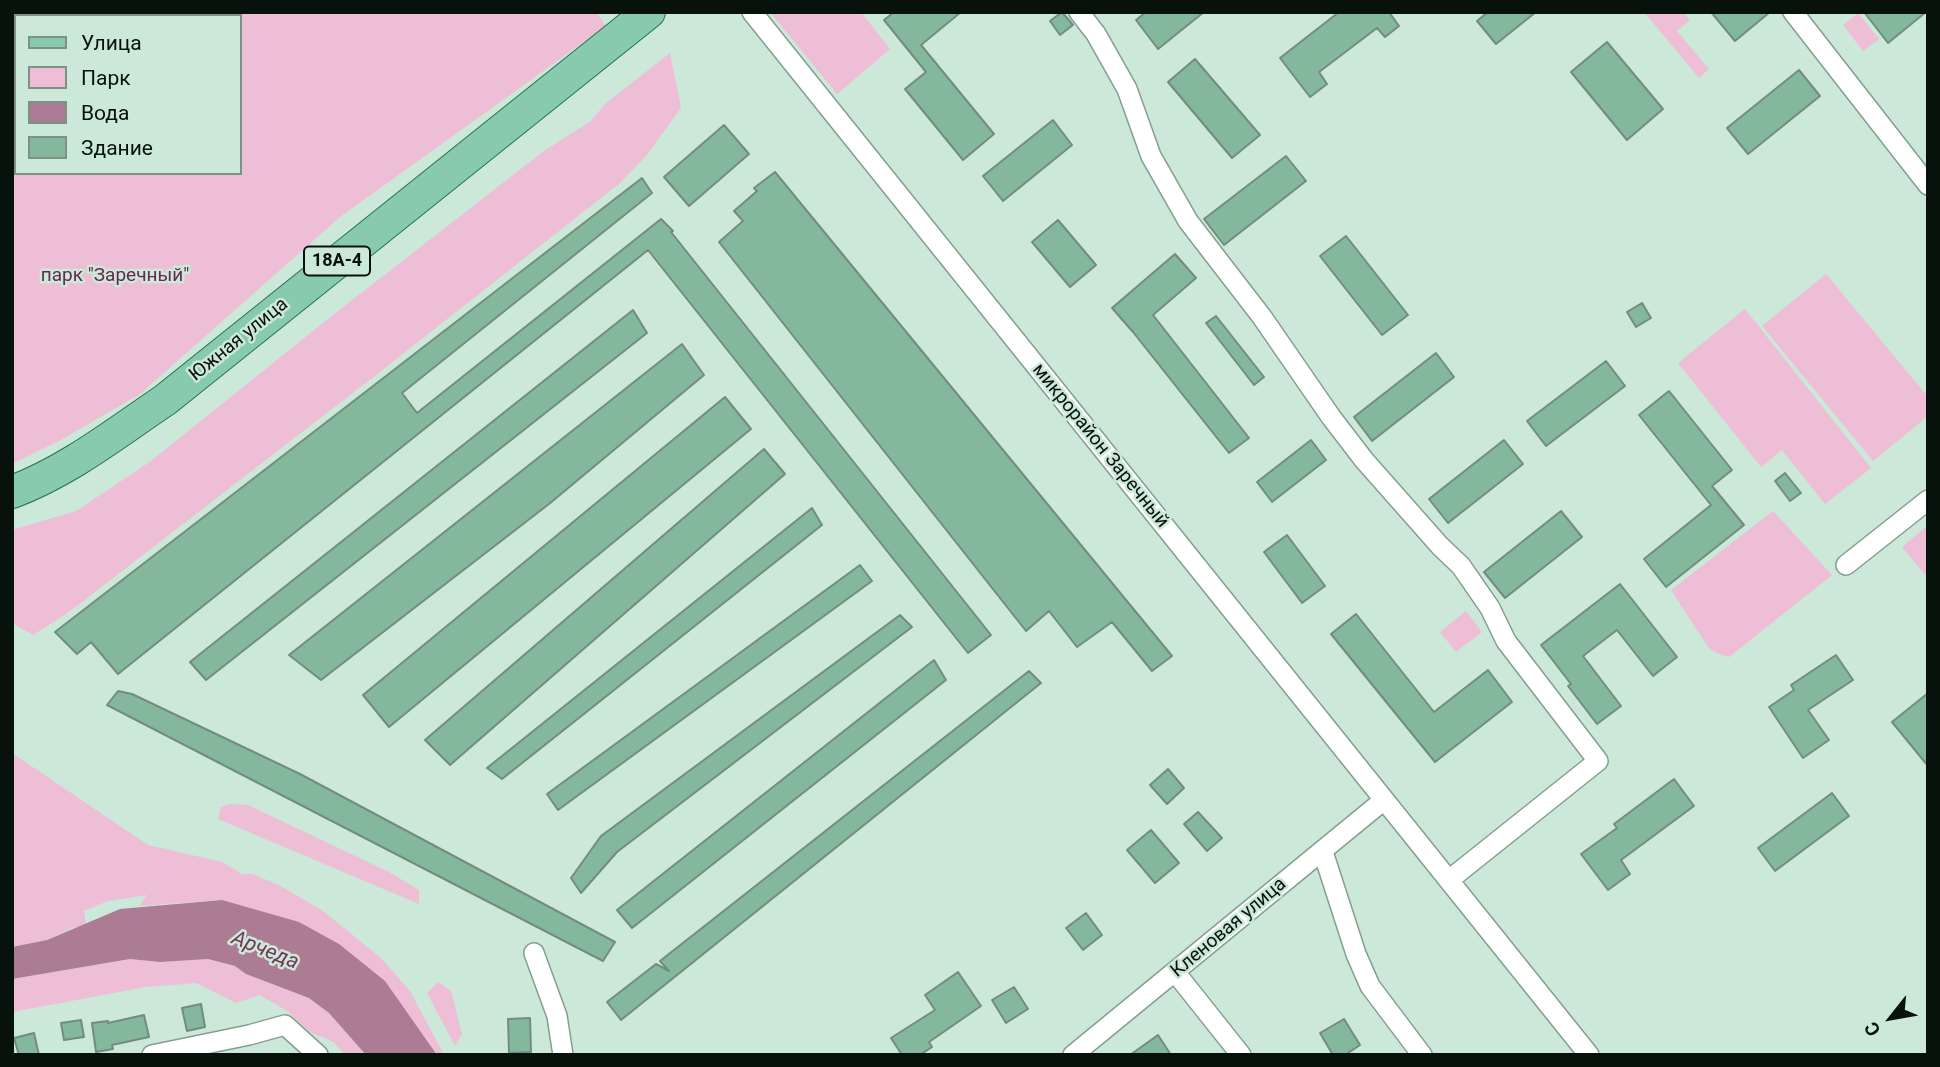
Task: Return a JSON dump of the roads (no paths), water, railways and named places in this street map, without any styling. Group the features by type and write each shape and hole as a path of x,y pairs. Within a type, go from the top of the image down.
{"main road":[{"name":"Южная улица","path":"12,492 32,485 84,456 165,400 649,12"}],"street":[{"name":"микрорайон Заречный","path":"752,12 1589,1055"},
{"path":"1079,12 1096,34 1126,89 1151,156 1188,221 1262,317 1364,460 1461,566 1490,608 1506,640 1598,761 1449,880"},
{"path":"1793,12 1928,185"},
{"path":"1846,565 1928,500"},
{"name":"Кленовая улица","path":"1073,1055 1384,800"},
{"path":"1323,852 1356,954 1370,986 1422,1055"},
{"path":"534,953 557,1017 563,1055"},
{"path":"1175,972 1241,1055"},
{"path":"152,1055 285,1025 318,1055"}],"water":[{"name":"Арчеда","path":"222,900 299,922 339,944 385,981 437,1055 366,1055 329,1013 309,998 246,974 235,966 208,959 160,962 130,959 12,979 12,947 47,940 120,909"}],"park label":[{"name":"парк \"Заречный\"","path":"115,276"}]}
